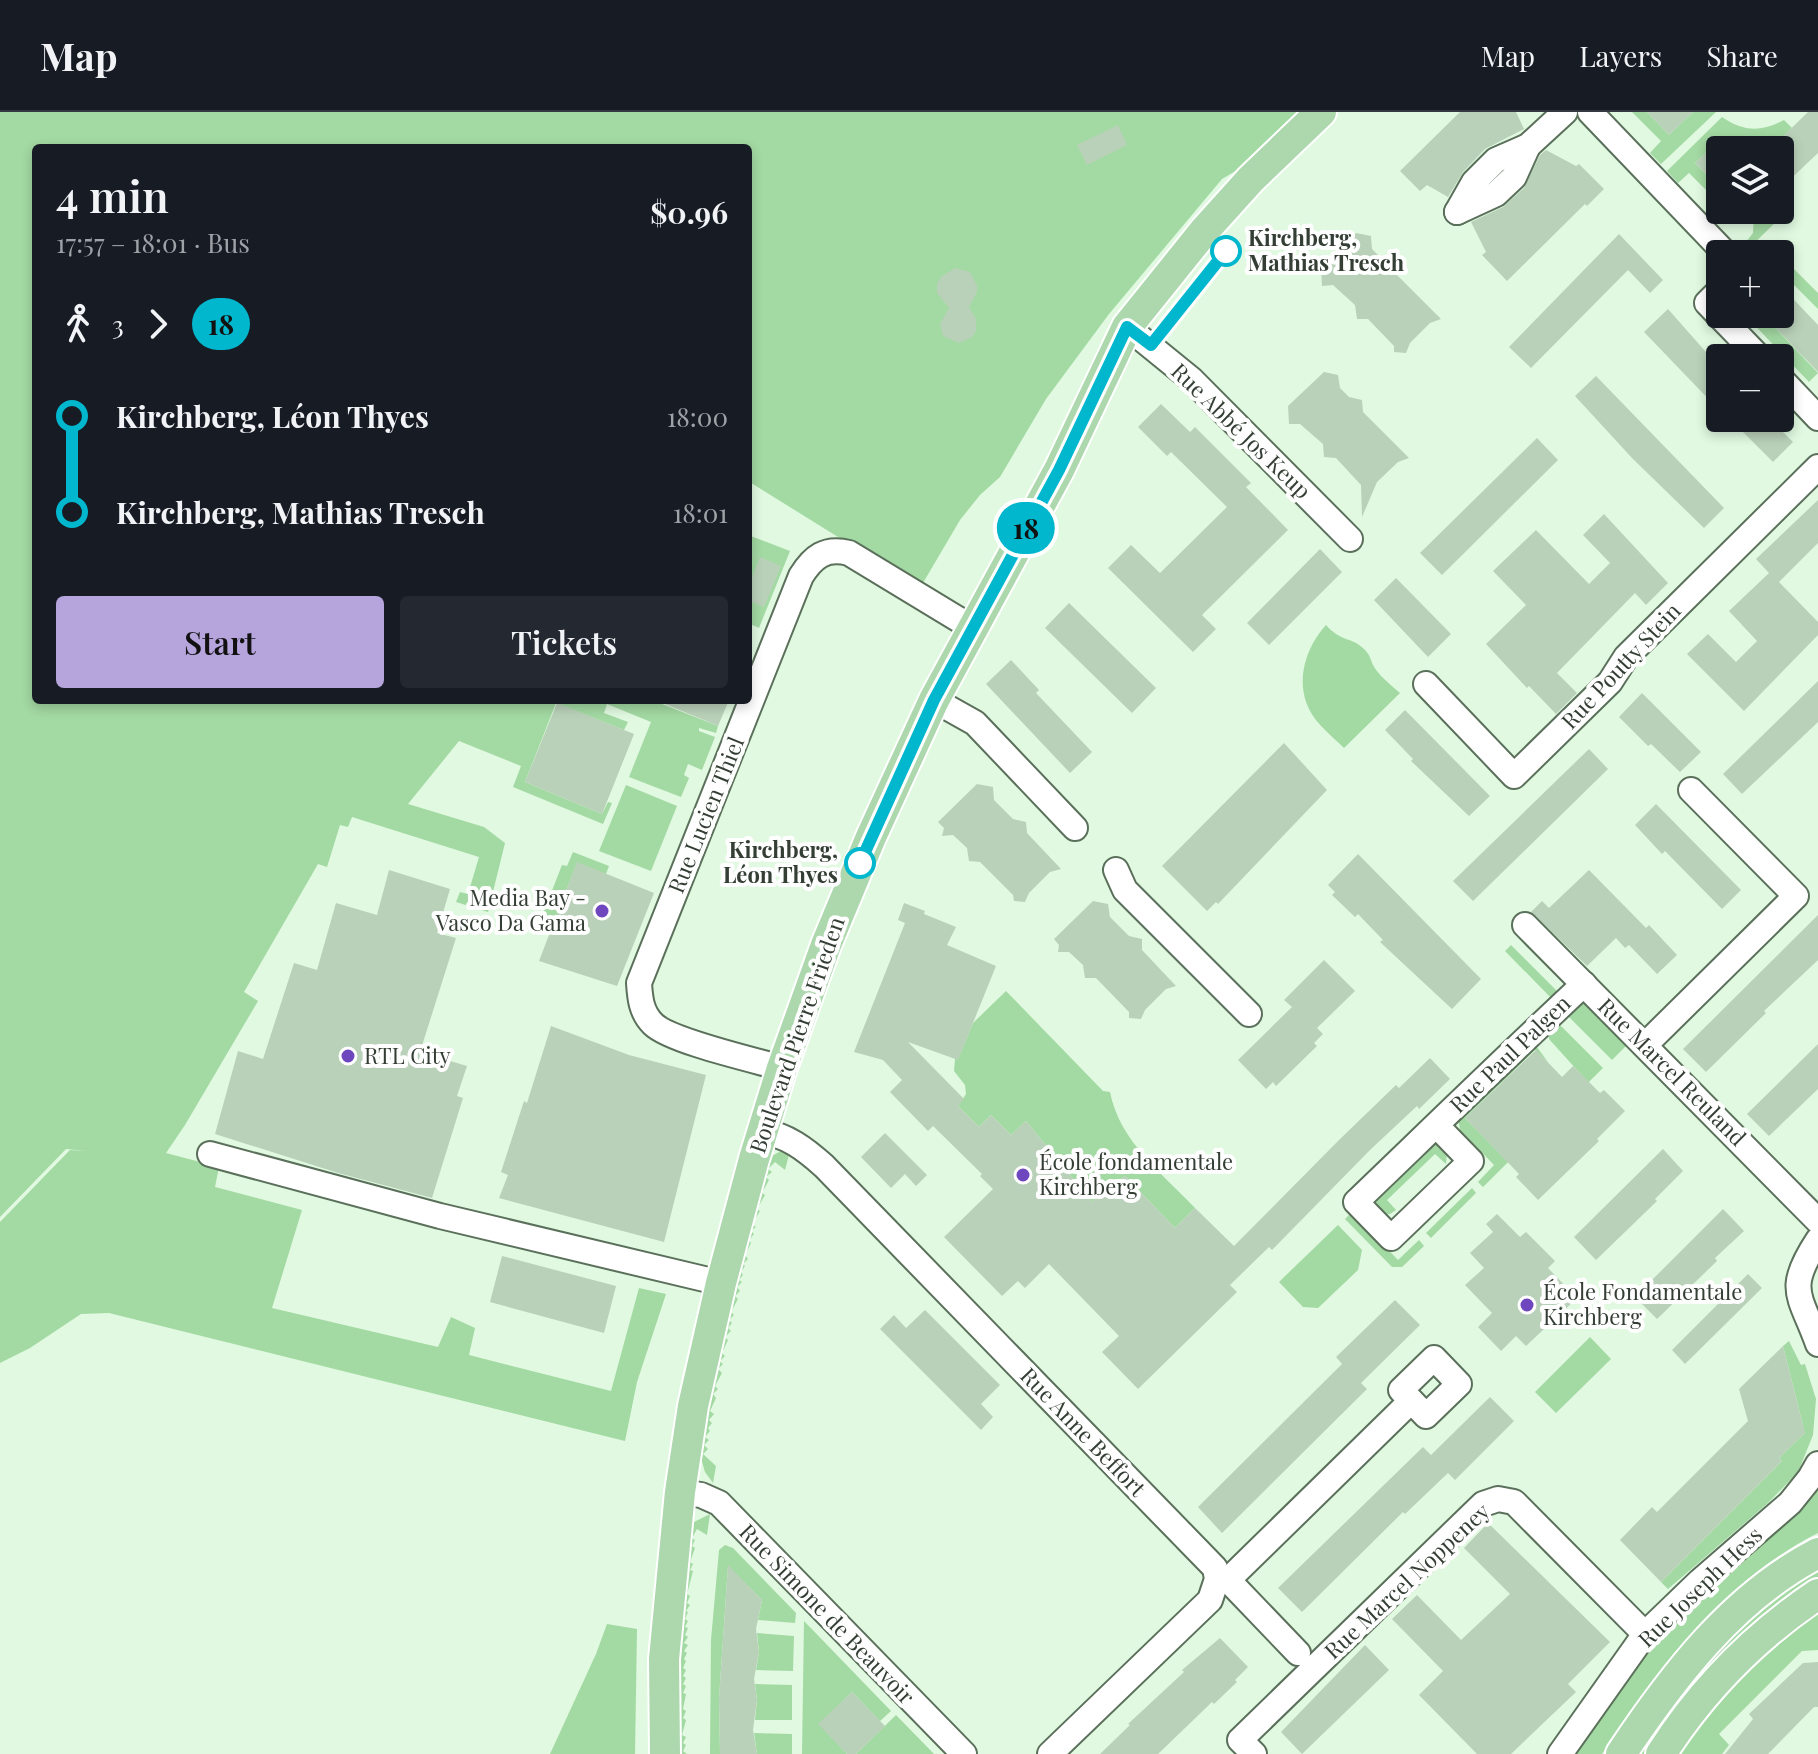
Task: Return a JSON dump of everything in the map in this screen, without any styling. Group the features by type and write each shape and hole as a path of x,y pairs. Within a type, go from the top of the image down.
{"main road":[{"name":"Boulevard Pierre Frieden","path":"665,1754 664,1659 680,1492 693,1406 721,1283 762,1132 826,945 934,700 1059,470 1127,327 1205,230 1251,179 1321,112"},
{"path":"1621,1754 1671,1683 1713,1634 1758,1592 1791,1567 1818,1553"},
{"path":"1661,1754 1697,1705 1737,1660 1778,1621 1818,1594"}],"street":[{"path":"1528,146 1565,112"},
{"path":"1590,112 1713,240"},
{"name":"Rue Abbé Jos Keup","path":"1127,327 1191,379 1350,539"},
{"path":"1731,328 1747,344"},
{"path":"1794,393 1818,418"},
{"name":"Rue Poutty Stein","path":"1426,684 1514,776 1610,682 1626,657 1818,467"},
{"name":"Rue Lucien Thiel","path":"752,699 801,576 823,552 836,550 849,553 971,627"},
{"path":"934,700 975,723 1075,828"},
{"name":"Rue Lucien Thiel","path":"750,704 639,983 646,1016 667,1034 782,1068"},
{"path":"1645,1045 1796,896 1691,790"},
{"path":"1116,870 1125,890 1249,1014"},
{"name":"Rue Marcel Reuland","path":"1525,925 1818,1221"},
{"name":"Rue Paul Palgen","path":"1436,1125 1471,1161 1391,1238 1356,1202 1436,1125 1584,984"},
{"name":"Rue Anne Beffort","path":"762,1132 774,1133 792,1141 824,1166 1215,1568 1222,1580 1298,1653"},
{"path":"210,1154 440,1216 721,1283"},
{"path":"1818,1240 1806,1258 1796,1283 1803,1310 1818,1344"},
{"path":"1050,1754 1210,1600 1222,1580 1411,1401"},
{"name":"Rue Joseph Hess","path":"1560,1754 1645,1634 1700,1581 1790,1503 1818,1464"},
{"name":"Rue Simone de Beauvoir","path":"680,1492 701,1495 719,1503 964,1754"},
{"name":"Rue Marcel Noppeney","path":"1247,1747 1483,1504 1498,1499 1514,1502 1645,1634"}],"green space":[{"path":"0,112 1297,112 1239,169 1222,179 1109,314 1046,399 1000,477 960,520 920,588 752,483 752,144 32,144 32,704 556,704 525,782 602,814 608,802 612,803 603,824 513,787 521,766 459,741 408,804 484,827 505,843 488,912 456,902 460,892 468,894 479,857 352,817 348,827 340,825 327,867 318,864 244,992 258,1001 166,1153 219,1167 215,1187 302,1210 272,1308 438,1347 451,1317 475,1328 469,1355 611,1391 639,1288 666,1294 637,1382 625,1441 109,1313 81,1314 30,1348 0,1363 0,1222 70,1150 87,1151 66,1149 0,1217"},
{"path":"1632,112 1647,112 1669,135 1693,112 1716,112 1661,164 1650,153 1661,141"},
{"path":"1722,117 1745,128 1768,127 1784,120 1792,128 1784,136 1706,136 1706,152 1695,163 1706,174 1706,190 1689,173 1678,183 1667,171"},
{"path":"1753,224 1774,224 1757,240 1748,240 1753,233"},
{"path":"1794,269 1818,293 1818,309 1794,285"},
{"path":"1757,328 1775,328 1790,344 1773,344"},
{"path":"1794,348 1818,373 1809,382 1794,366"},
{"path":"752,537 790,551 759,628 752,625"},
{"path":"1326,625 1364,649 1378,672 1400,693 1344,748 1312,715 1303,687 1308,654"},
{"path":"559,704 607,704 604,713 628,722 624,730"},
{"path":"607,704 662,704 718,726 716,733 699,728 699,731 715,737 702,770 688,764 684,775 689,778 681,797 629,777 651,722"},
{"path":"626,785 677,806 651,871 599,851"},
{"path":"573,852 609,866 606,874 577,863 551,929 539,924 562,865 567,866"},
{"path":"1511,945 1558,992 1556,1003 1505,951"},
{"path":"1006,991 1103,1091 1110,1092 1115,1110 1132,1141 1195,1208 1175,1228 1125,1176 1092,1202 1026,1121 1011,1135 991,1115 979,1127 958,1106 966,1094 965,1085 954,1071 955,1059 958,1059 973,1023"},
{"path":"1580,1004 1587,1004 1629,1043 1612,1060 1567,1015"},
{"path":"1557,1022 1603,1068 1483,1187 1478,1182 1494,1165 1460,1130 1458,1119 1536,1046 1548,1062 1535,1050 1465,1118 1506,1160 1586,1080 1549,1039 1549,1033"},
{"path":"1435,1144 1447,1152 1446,1164 1435,1154 1387,1200 1396,1210 1384,1215 1375,1201 1378,1194 1428,1145"},
{"path":"781,1151 790,1151 785,1170 775,1162 768,1169 772,1172 766,1177 769,1180 762,1193 765,1195 752,1224 756,1227 751,1231 754,1234 745,1255 748,1259 743,1264 743,1275 739,1280 742,1282 737,1287 740,1291 735,1296 738,1299 731,1312 734,1315 729,1320 732,1323 728,1328 731,1331 725,1337 728,1340 722,1353 725,1356 718,1369 722,1373 715,1386 718,1389 713,1394 716,1398 710,1411 714,1414 709,1420 712,1423 708,1428 710,1431 705,1437 709,1440 704,1445 708,1449 703,1454 716,1466 713,1483 705,1472 700,1455 715,1361 770,1157"},
{"path":"1472,1188 1476,1193 1431,1238 1426,1233"},
{"path":"1352,1212 1398,1260 1419,1240 1424,1246 1402,1267 1392,1267 1345,1219"},
{"path":"1338,1225 1362,1250 1358,1270 1318,1308 1303,1307 1279,1282"},
{"path":"1590,1337 1611,1359 1556,1413 1535,1392"},
{"path":"1789,1341 1801,1365 1805,1364 1816,1399 1813,1435 1798,1472 1768,1503 1668,1589 1661,1582 1782,1461 1779,1458 1805,1433 1801,1428 1803,1425 1783,1346"},
{"path":"1818,1489 1818,1533 1754,1575 1696,1629 1645,1690 1602,1754 1574,1754 1662,1632"},
{"path":"710,1514 707,1535 697,1529 692,1538 695,1548 690,1562 693,1564 690,1570 693,1571 687,1594 690,1605 685,1619 688,1621 685,1627 688,1628 685,1635 688,1637 684,1643 688,1645 684,1651 687,1653 683,1668 686,1678 683,1684 686,1686 683,1693 686,1694 683,1709 686,1711 683,1718 686,1720 682,1735 686,1737 683,1751 687,1754 677,1754 677,1661 687,1532 692,1523"},
{"path":"725,1545 733,1548 796,1613 795,1623 758,1620 762,1600 728,1566 719,1698 720,1754 710,1754 711,1640 719,1550"},
{"path":"1818,1555 1818,1582 1650,1754 1634,1754 1655,1724 1732,1633"},
{"path":"1818,1606 1818,1650 1802,1651 1719,1734 1729,1745 1722,1754 1672,1754 1745,1666"},
{"path":"804,1621 891,1711 880,1721 852,1692 819,1724 847,1754 802,1754"},
{"path":"607,1624 637,1629 635,1754 550,1754 596,1654"},
{"path":"757,1633 794,1636 793,1671 756,1670 759,1652"},
{"path":"755,1684 792,1685 792,1720 755,1720"},
{"path":"896,1715 934,1754 856,1754"},
{"path":"754,1733 792,1734 792,1754 757,1754"}],"building":[{"path":"1460,112 1516,112 1524,129 1485,149 1463,172 1448,197 1427,185 1420,191 1400,171"},
{"path":"1647,112 1693,112 1669,135"},
{"path":"1808,112 1818,112 1818,153 1794,176 1794,136 1783,136"},
{"path":"1118,125 1127,145 1087,165 1077,145"},
{"path":"1546,150 1576,166 1579,164 1604,189 1507,281 1482,255 1486,252 1471,222 1503,207 1524,188 1540,155"},
{"path":"1706,152 1706,174 1695,163"},
{"path":"1356,233 1371,236 1372,249 1382,259 1395,261 1395,273 1441,319 1430,323 1410,343 1406,353 1394,352 1394,346 1368,319 1357,319 1355,305 1333,285 1322,286 1321,267"},
{"path":"1619,234 1663,280 1650,293 1628,270 1531,368 1509,347"},
{"path":"955,268 970,272 977,285 969,307 976,319 976,331 972,337 959,343 943,336 940,324 949,308 937,293 941,277"},
{"path":"1794,300 1818,325 1818,372 1776,328 1794,328"},
{"path":"1668,309 1706,352 1706,396 1644,332"},
{"path":"1324,372 1338,375 1340,388 1349,397 1362,400 1363,412 1409,458 1398,462 1377,482 1362,517 1361,485 1336,458 1324,457 1323,444 1300,424 1289,424 1288,406"},
{"path":"1596,376 1724,508 1704,528 1632,458 1575,396"},
{"path":"1161,404 1190,432 1195,427 1251,483 1246,487 1288,530 1202,615 1216,629 1193,652 1108,568 1131,545 1160,573 1227,507 1171,452 1167,456 1138,427"},
{"path":"1743,432 1783,432 1793,442 1773,462"},
{"path":"1537,438 1558,460 1442,575 1420,553"},
{"path":"1818,500 1818,543 1779,582 1818,622 1818,635 1744,711 1687,654 1708,634 1736,662 1757,641 1729,611 1769,573 1756,559"},
{"path":"1604,514 1668,583 1646,605 1635,593 1557,673 1577,693 1556,714 1486,644 1526,605 1493,571 1536,530 1589,584 1610,563 1583,535"},
{"path":"1320,549 1342,572 1269,645 1247,623"},
{"path":"760,557 781,566 764,607 752,602 752,577"},
{"path":"1396,578 1451,634 1428,657 1374,600"},
{"path":"1069,603 1156,688 1132,713 1045,628"},
{"path":"1011,660 1039,690 1036,693 1092,752 1070,773 986,684"},
{"path":"1818,681 1818,722 1742,794 1723,774"},
{"path":"1642,693 1701,752 1680,772 1619,717"},
{"path":"557,704 634,734 602,814 525,782"},
{"path":"666,704 727,704 718,726"},
{"path":"1405,710 1490,796 1469,816 1411,761 1413,759 1385,730"},
{"path":"1284,743 1327,790 1218,904 1216,902 1207,911 1162,866"},
{"path":"1589,749 1608,769 1473,901 1453,881"},
{"path":"977,784 993,787 994,800 1013,819 1026,822 1027,833 1061,869 1050,872 1029,893 1025,902 1014,901 1013,895 980,862 969,861 967,848 953,835 942,836 944,828 938,822"},
{"path":"1656,804 1741,890 1722,909 1635,825"},
{"path":"1358,854 1481,979 1452,1009 1380,942 1383,940 1358,914 1355,917 1332,895 1335,892 1328,885"},
{"name":"Media Bay - Vasco Da Gama","path":"577,862 654,893 617,986 539,961"},
{"name":"RTL City","path":"389,870 450,889 437,933 456,938 420,1052 467,1066 457,1096 463,1098 432,1198 338,1173 215,1134 238,1051 263,1059 294,963 317,970 336,903 377,915"},
{"path":"1589,870 1677,955 1657,974 1629,945 1625,948 1616,938 1587,966 1531,912 1542,901 1549,908"},
{"path":"1093,901 1108,904 1110,917 1129,936 1142,939 1142,950 1176,986 1166,989 1145,1010 1141,1019 1129,1018 1129,1012 1096,978 1085,978 1083,965 1069,952 1058,952 1059,945 1054,939"},
{"path":"904,903 956,927 947,945 996,966 958,1060 908,1042 964,1099 958,1106 979,1127 991,1115 1011,1135 1026,1121 1092,1202 1125,1176 1175,1228 1195,1208 1234,1246 1396,1085 1399,1088 1430,1058 1450,1079 1370,1150 1272,1250 1269,1247 1230,1285 1237,1292 1138,1389 1102,1352 1119,1336 1049,1264 1025,1288 1018,1281 1002,1296 944,1237 993,1189 933,1126 928,1131 890,1092 902,1080 883,1060 854,1052 905,923 898,920"},
{"path":"1818,915 1818,960 1706,1072 1683,1049"},
{"path":"1324,960 1355,991 1317,1028 1323,1034 1314,1043 1317,1046 1276,1086 1273,1082 1266,1089 1238,1060 1292,1007 1284,1000"},
{"path":"551,1026 629,1055 706,1075 664,1242 499,1198 508,1175 501,1172"},
{"path":"1818,1044 1818,1089 1769,1136 1747,1114"},
{"path":"1536,1050 1562,1077 1573,1066 1600,1093 1604,1090 1625,1111 1538,1200 1516,1177 1519,1174 1465,1118"},
{"path":"885,1133 927,1175 916,1186 905,1174 891,1188 861,1157"},
{"path":"1663,1149 1683,1171 1596,1260 1574,1237"},
{"path":"1723,1209 1744,1231 1657,1319 1635,1297"},
{"path":"1497,1214 1520,1237 1526,1232 1555,1261 1548,1268 1577,1298 1526,1346 1516,1336 1501,1351 1478,1327 1492,1313 1465,1285 1484,1268 1470,1253 1493,1232 1486,1224"},
{"path":"502,1256 616,1286 604,1333 490,1302"},
{"path":"1748,1274 1762,1288 1685,1364 1672,1350"},
{"path":"1395,1300 1420,1325 1361,1383 1367,1389 1222,1533 1198,1507 1342,1364 1336,1357"},
{"path":"925,1310 1000,1385 981,1404 993,1417 981,1430 880,1329 894,1315 906,1328"},
{"path":"1783,1346 1805,1433 1779,1458 1782,1461 1661,1582 1620,1540 1652,1507 1657,1512 1748,1421 1739,1389"},
{"path":"1490,1397 1514,1421 1455,1480 1448,1473 1405,1514 1403,1512 1302,1612 1278,1588 1423,1447 1431,1455"},
{"path":"1488,1523 1610,1642 1568,1684 1576,1692 1511,1754 1477,1754 1419,1695 1443,1671 1392,1619 1417,1595 1461,1640 1510,1594 1464,1548"},
{"path":"728,1565 762,1600 756,1629 759,1652 754,1679 757,1700 753,1730 757,1754 720,1754 719,1698"},
{"path":"1220,1638 1248,1667 1235,1680 1237,1682 1158,1754 1100,1754 1184,1672 1182,1670"},
{"path":"1365,1645 1389,1670 1302,1754 1281,1732"},
{"path":"1818,1662 1818,1707 1814,1707 1768,1754 1725,1754 1753,1719 1749,1714 1803,1663"},
{"path":"852,1692 885,1726 856,1754 847,1754 818,1724"}],"bus line":[{"name":"18","path":"860,863 934,700 1059,470 1127,327 1151,345 1226,251"}],"place":[{"name":"Kirchberg, Mathias Tresch","path":"1226,251"},
{"name":"Kirchberg, Léon Thyes","path":"860,863"},
{"name":"Media Bay - Vasco Da Gama","path":"602,911"},
{"name":"RTL City","path":"348,1056"},
{"name":"École fondamentale Kirchberg","path":"1023,1175"},
{"name":"École Fondamentale Kirchberg","path":"1527,1305"}]}
